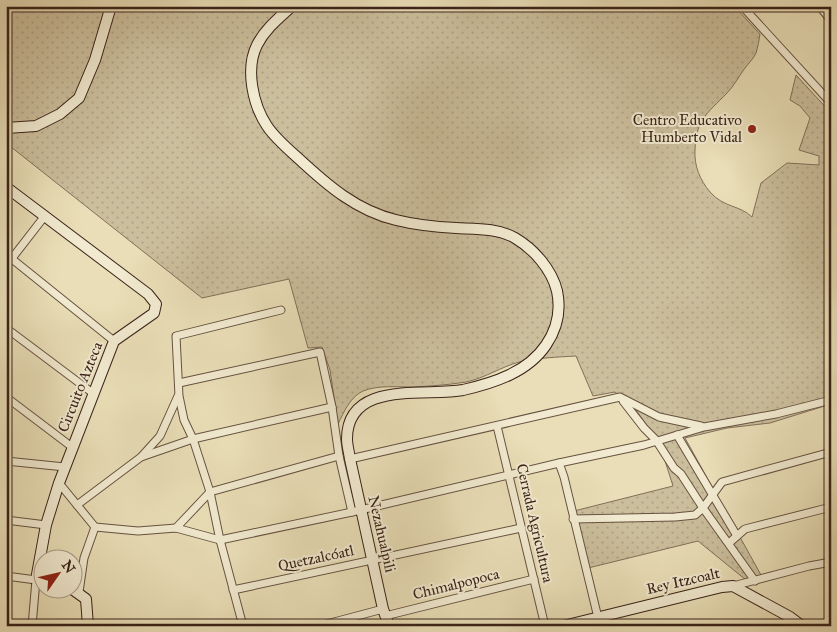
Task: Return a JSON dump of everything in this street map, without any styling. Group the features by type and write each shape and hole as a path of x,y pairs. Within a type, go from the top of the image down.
{"street":[{"path":"6,128 36,126 60,114 79,98 94,60 111,6"},
{"name":"Nezahualpili","path":"292,6 269,27 256,47 251,72 255,102 268,127 321,179 342,196 378,214 395,220 431,227 492,230 514,238 532,250 542,262 557,290 559,312 554,333 535,359 507,376 462,390 384,395 369,401 358,410 350,422 344,458 357,511 373,560 386,617"},
{"path":"742,6 831,103"},
{"path":"819,6 831,20"},
{"name":"Circuito Azteca","path":"6,188 148,294 156,304 154,313 114,341 59,483 46,525 43,550"},
{"path":"6,266 44,217"},
{"path":"6,253 114,341"},
{"path":"243,626 220,540 210,492 193,439 184,420 179,396 176,336 281,310"},
{"path":"6,328 94,394"},
{"path":"179,383 320,352 344,458"},
{"path":"77,505 141,456 160,436 179,396"},
{"path":"6,397 72,447"},
{"path":"620,397 656,440 755,581"},
{"path":"176,528 210,492 344,458 497,426 620,397 659,418 704,427"},
{"path":"59,483 95,527 138,531 176,528 220,540 357,511 509,476 704,427 776,414 831,400"},
{"path":"141,456 193,439 332,407"},
{"name":"Cerrada Agricultura","path":"497,426 545,626"},
{"path":"677,435 737,536"},
{"path":"573,519 694,515 703,508 722,482 831,452"},
{"path":"6,461 65,467"},
{"path":"559,463 599,621"},
{"path":"729,543 745,529 831,507"},
{"path":"6,520 46,525"},
{"path":"82,566 95,527"},
{"name":"Quetzalcóatl","path":"233,590 521,528"},
{"path":"733,586 831,562"},
{"path":"6,576 32,579"},
{"name":"Chimalpopoca","path":"319,626 386,617 534,579"},
{"name":"Rey Itzcoalt","path":"563,626 599,621 722,587 733,586 785,623 802,626"},
{"path":"82,595 86,599 88,626"},
{"name":"Circuito Azteca","path":"32,626 36,600"}],"shaded area":[{"path":"6,6 734,6 760,34 754,57 730,90 708,112 700,124 696,140 696,162 703,183 710,192 726,204 742,210 752,217 761,183 787,163 819,165 819,156 799,150 810,118 800,106 790,100 796,75 831,113 831,404 770,423 727,428 685,438 761,575 746,580 698,541 584,569 570,512 673,486 659,442 636,410 615,392 593,396 576,356 519,362 466,382 432,386 369,389 358,394 351,401 338,424 330,370 322,347 308,348 289,279 202,298 6,143"}],"place":[{"name":"Centro Educativo Humberto Vidal","path":"752,129"}]}
